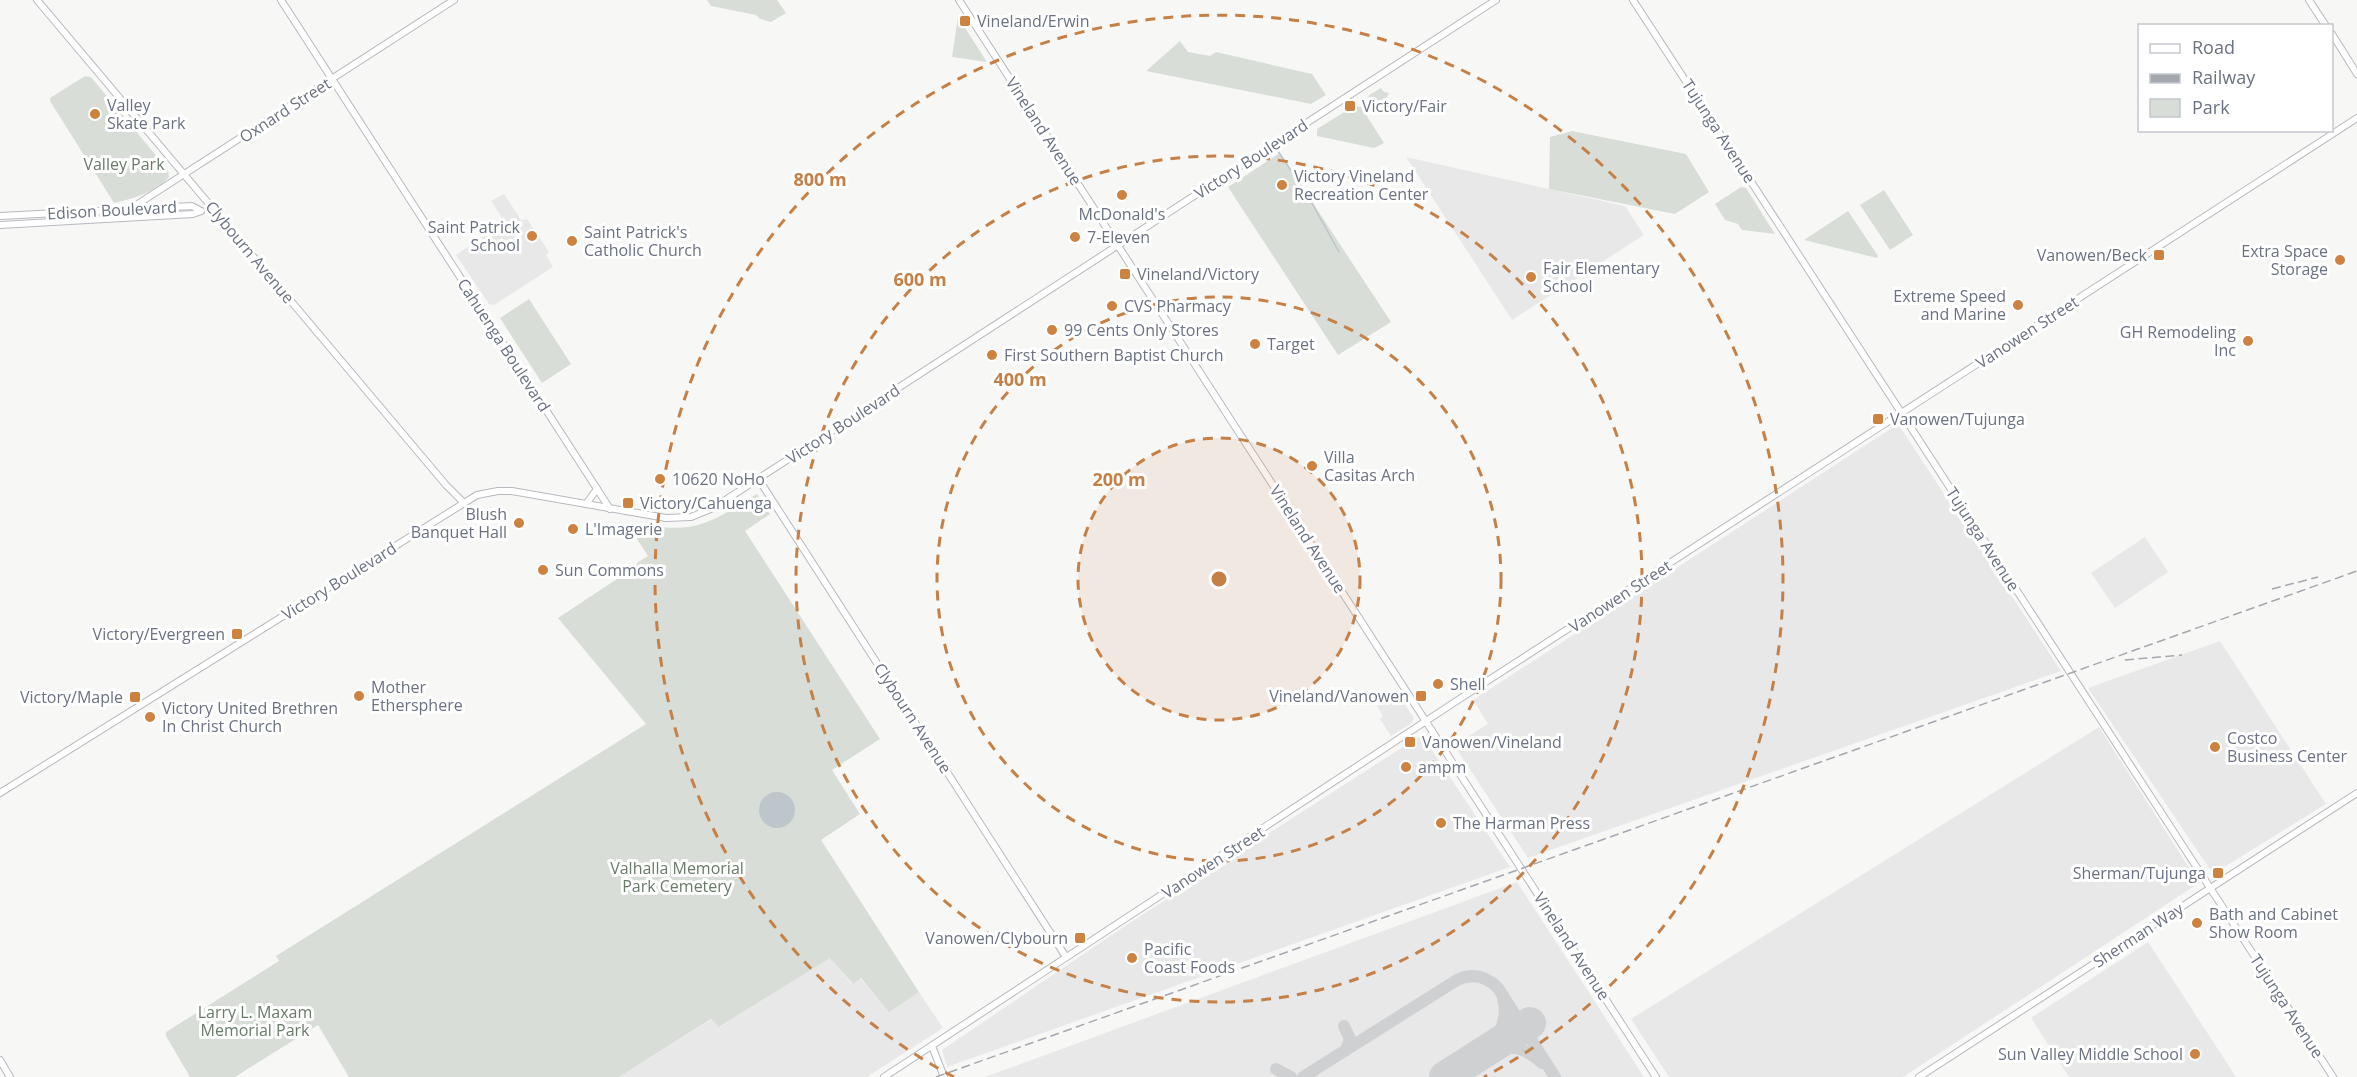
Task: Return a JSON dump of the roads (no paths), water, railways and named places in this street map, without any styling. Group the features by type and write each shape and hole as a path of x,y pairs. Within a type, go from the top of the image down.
{"main road":[{"name":"Clybourn Avenue","path":"37,0 446,485 463,502"},
{"name":"Cahuenga Boulevard","path":"281,0 610,509"},
{"name":"Oxnard Street","path":"116,218 454,0"},
{"name":"Vineland Avenue","path":"959,0 1656,1077"},
{"name":"Victory Boulevard","path":"0,793 477,495 498,491 512,492 666,518 691,517 713,508 1496,0"},
{"name":"Tujunga Avenue","path":"1634,0 2333,1077"},
{"path":"2309,0 2325,24"},
{"path":"2333,37 2357,74"},
{"name":"Vanowen Street","path":"884,1077 2357,118"},
{"name":"Edison Boulevard","path":"0,216 192,206 201,211 193,214 0,225"},
{"name":"Clybourn Avenue","path":"760,478 1066,957"},
{"path":"586,504 597,489"},
{"name":"Sherman Way","path":"1919,1077 2357,793"},
{"path":"932,1046 944,1077"},
{"path":"0,1060 10,1077"}],"waterway":[{"path":"1278,151 1308,196 1339,252"}],"railway":[{"path":"936,1077 2357,571"},
{"path":"2272,589 2318,577"},
{"path":"2125,660 2182,655"}],"place":[{"name":"Vineland/Erwin","path":"965,21"},
{"name":"Victory/Fair","path":"1350,106"},
{"name":"Valley Skate Park","path":"95,114"},
{"name":"Victory Vineland Recreation Center","path":"1282,185"},
{"name":"McDonald's","path":"1122,195"},
{"name":"Saint Patrick School","path":"532,236"},
{"name":"7-Eleven","path":"1075,237"},
{"name":"Saint Patrick's Catholic Church","path":"572,241"},
{"name":"Vanowen/Beck","path":"2159,255"},
{"name":"Extra Space Storage","path":"2340,260"},
{"name":"Vineland/Victory","path":"1125,274"},
{"name":"Fair Elementary School","path":"1531,277"},
{"name":"Extreme Speed and Marine","path":"2018,305"},
{"name":"CVS Pharmacy","path":"1112,306"},
{"name":"99 Cents Only Stores","path":"1052,330"},
{"name":"GH Remodeling Inc","path":"2248,341"},
{"name":"Target","path":"1255,344"},
{"name":"First Southern Baptist Church","path":"992,355"},
{"name":"Vanowen/Tujunga","path":"1878,419"},
{"name":"Villa Casitas Arch","path":"1312,466"},
{"name":"10620 NoHo","path":"660,479"},
{"name":"Victory/Cahuenga","path":"628,503"},
{"name":"Blush Banquet Hall","path":"519,523"},
{"name":"L'Imagerie","path":"573,529"},
{"name":"Sun Commons","path":"543,570"},
{"name":"Victory/Evergreen","path":"237,634"},
{"name":"Shell","path":"1438,684"},
{"name":"Mother Ethersphere","path":"359,696"},
{"name":"Vineland/Vanowen","path":"1421,696"},
{"name":"Victory/Maple","path":"135,697"},
{"name":"Victory United Brethren In Christ Church","path":"150,717"},
{"name":"Vanowen/Vineland","path":"1410,742"},
{"name":"Costco Business Center","path":"2215,747"},
{"name":"ampm","path":"1406,767"},
{"name":"The Harman Press","path":"1441,823"},
{"name":"Sherman/Tujunga","path":"2218,873"},
{"name":"Bath and Cabinet Show Room","path":"2197,923"},
{"name":"Vanowen/Clybourn","path":"1080,938"},
{"name":"Pacific Coast Foods","path":"1132,958"},
{"name":"Sun Valley Middle School","path":"2195,1054"}],"park label":[{"name":"Valley Park","path":"124,164"},
{"name":"Valhalla Memorial Park Cemetery","path":"677,877"},
{"name":"Larry L. Maxam Memorial Park","path":"255,1021"}]}
